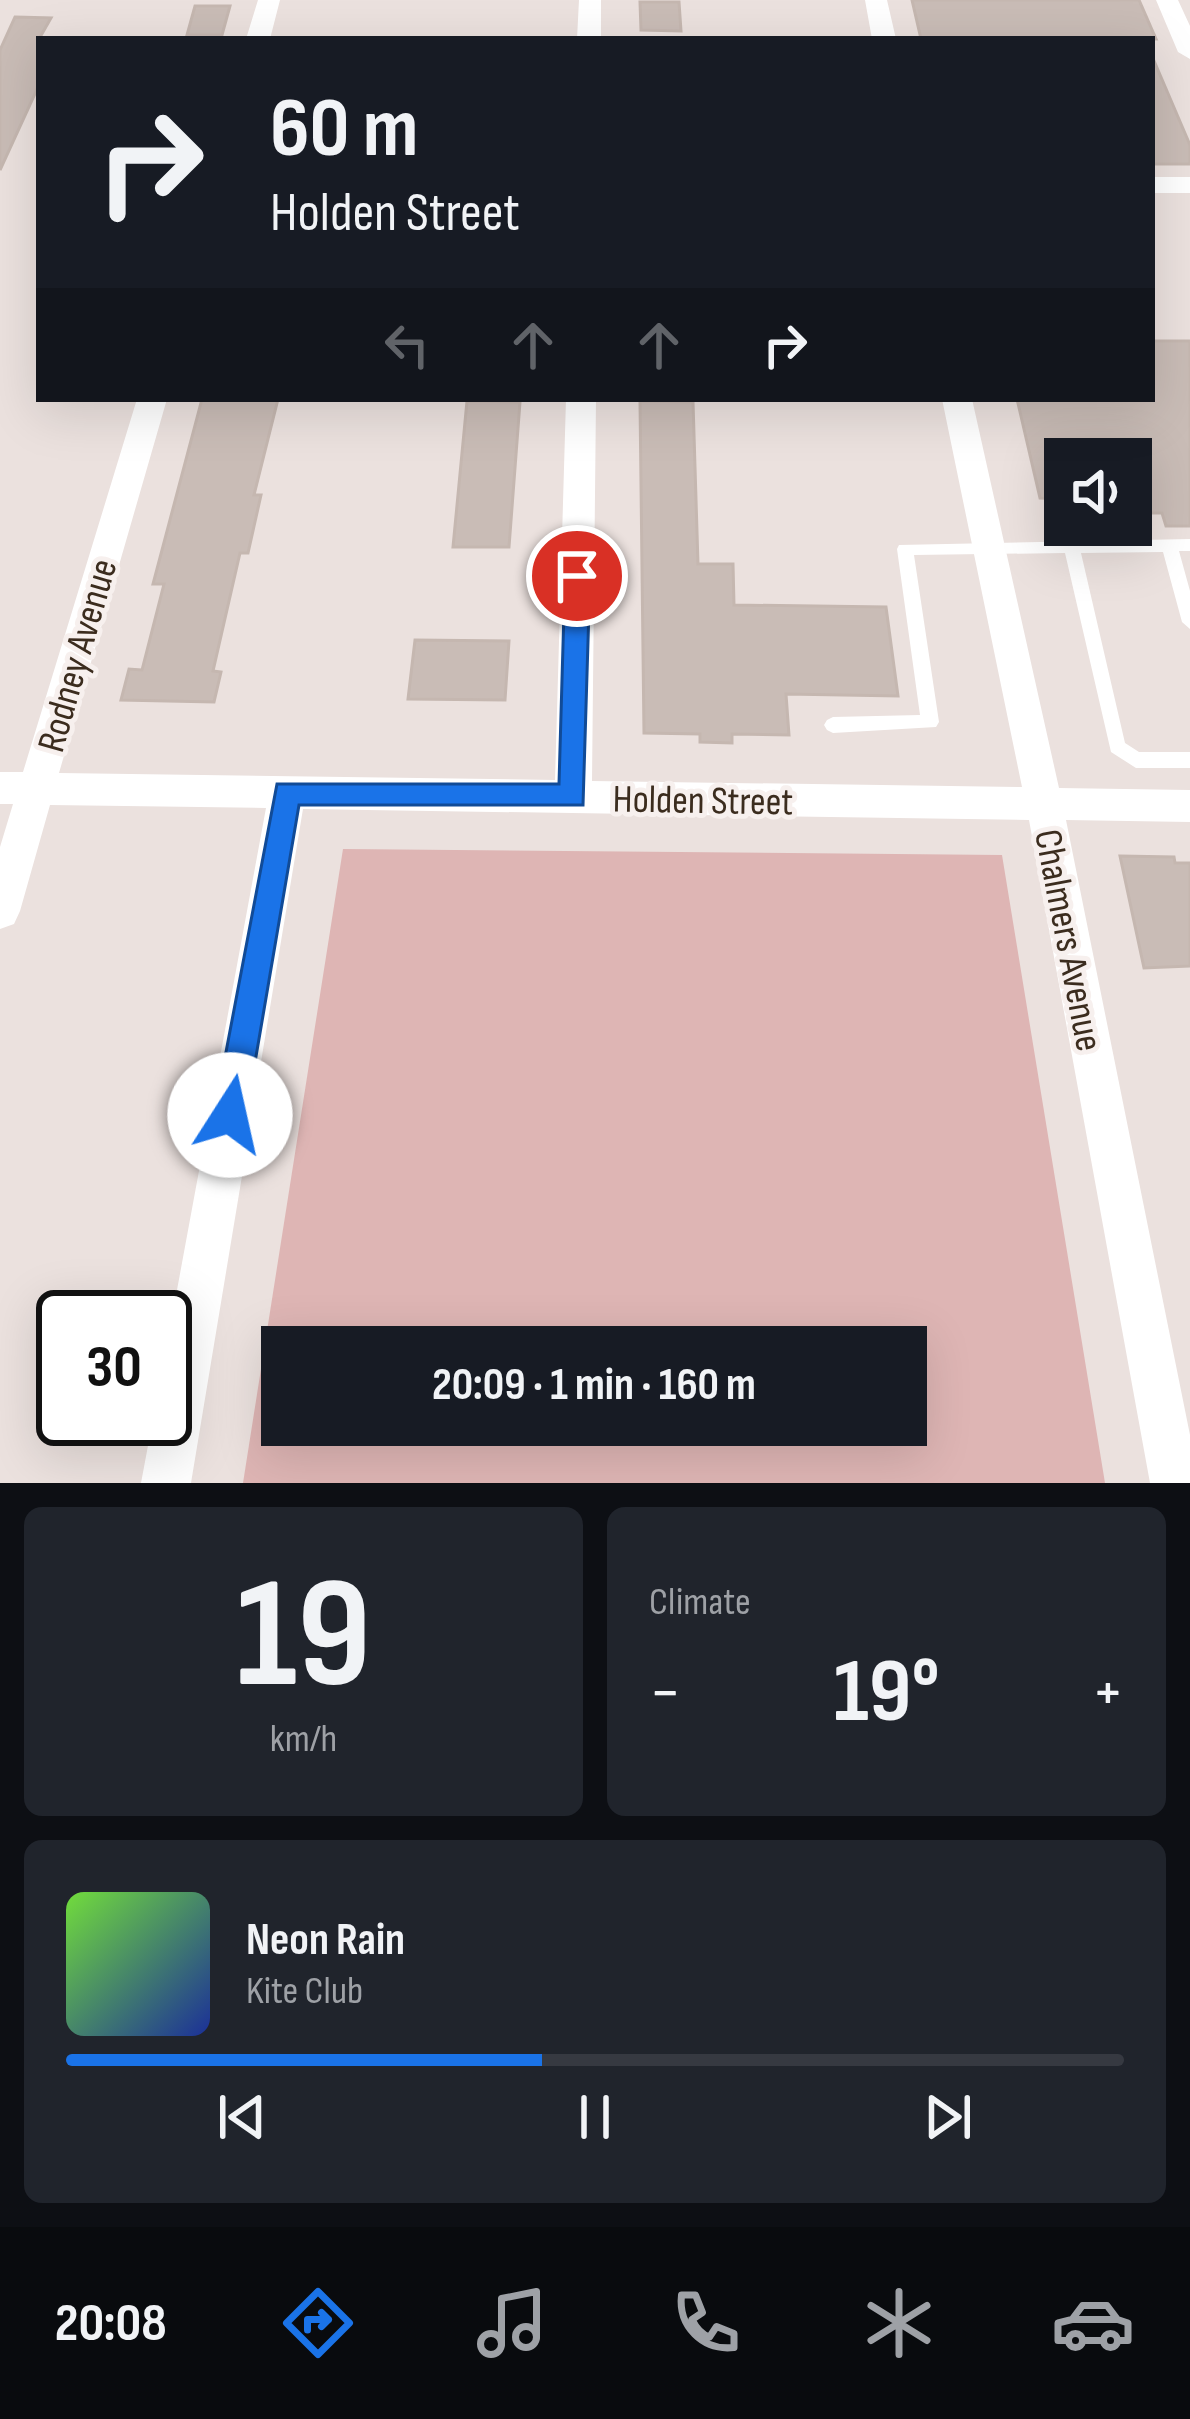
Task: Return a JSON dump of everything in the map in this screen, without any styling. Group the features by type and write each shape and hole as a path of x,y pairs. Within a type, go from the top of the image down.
{"street":[{"path":"259,36 269,0"},
{"path":"589,36 590,0"},
{"path":"876,0 883,36"},
{"path":"1176,9 1190,52"},
{"path":"1155,185 1190,185"},
{"name":"Rodney Avenue","path":"0,911 18,788 151,402"},
{"path":"573,796 580,402"},
{"name":"Chalmers Avenue","path":"959,402 1044,803 1175,1483"},
{"name":"Holden Street","path":"18,788 1190,806"},
{"path":"166,1483 287,793"}],"lane":[{"path":"1169,545 1190,622"},
{"path":"833,725 930,722 904,549 1190,545"},
{"path":"1072,548 1117,747 1136,760 1190,760"}],"shaded area":[{"path":"343,849 1002,855 1105,1483 243,1483 261,1369 261,1446 927,1446 927,1326 268,1326"}],"building":[{"path":"912,0 1139,0 1155,36 920,36"},
{"path":"640,2 679,2 681,31 641,30"},
{"path":"195,6 230,6 222,35 187,35"},
{"path":"15,17 51,18 41,36 36,36 36,92 0,170 0,50"},
{"path":"1155,63 1190,145 1190,164 1155,164"},
{"path":"1155,341 1190,341 1190,526 1166,526 1162,513 1152,513 1152,438 1044,438 1044,498 1040,498 1018,402 1155,402"},
{"path":"201,402 277,402 254,495 261,495 248,553 240,553 213,671 221,672 214,702 121,700 129,669 142,670 164,584 153,584"},
{"path":"467,402 520,402 509,547 453,547"},
{"path":"640,402 693,402 698,564 733,564 734,605 886,607 898,696 786,694 789,735 732,734 732,743 700,742 700,734 644,733"},
{"path":"415,640 509,641 505,700 408,699"},
{"path":"1120,856 1174,857 1175,863 1190,863 1190,966 1144,968"}],"route":[{"path":"230,1115 287,793 573,796 577,576"}]}
